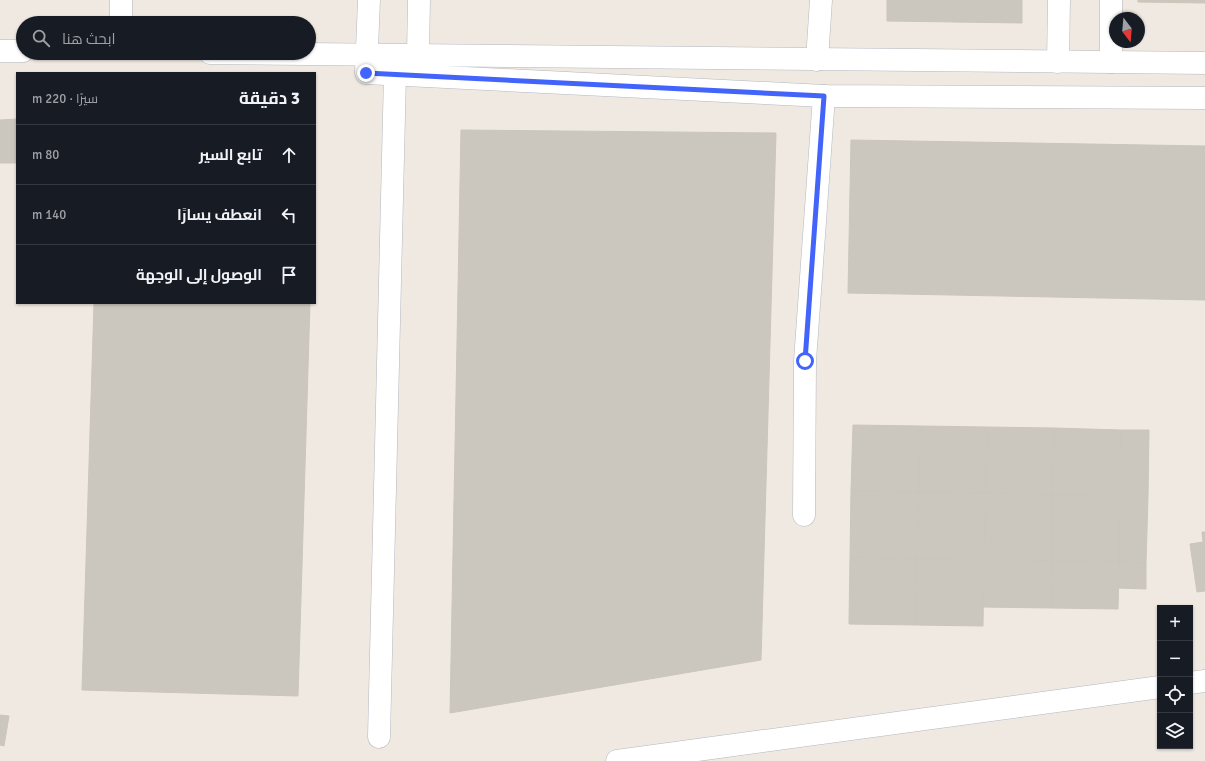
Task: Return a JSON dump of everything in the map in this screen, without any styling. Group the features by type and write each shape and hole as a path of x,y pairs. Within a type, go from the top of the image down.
{"street":[{"path":"121,0 121,16"},
{"path":"369,0 366,73 824,96 1205,98"},
{"path":"418,55 419,0"},
{"path":"817,60 821,0"},
{"path":"1058,62 1059,0"},
{"path":"1111,62 1112,0"},
{"path":"0,51 16,51"},
{"path":"316,54 1205,63"},
{"path":"379,737 395,74"},
{"path":"804,515 805,361 824,96"},
{"path":"1193,683 1205,681"},
{"path":"617,761 1157,688"}],"building":[{"path":"887,0 1022,0 1022,23 887,21"},
{"path":"1138,0 1205,0 1205,3 1138,2"},
{"path":"16,119 16,163 0,163 0,120"},
{"path":"461,130 776,133 761,660 450,713"},
{"path":"851,140 1205,146 1205,300 848,293"},
{"path":"94,304 310,304 298,696 82,690"},
{"path":"853,425 920,426 919,492 851,491"},
{"path":"920,426 987,427 986,493 919,492"},
{"path":"987,427 1054,428 1053,495 986,493"},
{"path":"1054,428 1121,430 1120,496 1053,495"},
{"path":"1121,430 1149,430 1148,496 1120,496"},
{"path":"851,491 919,492 917,559 850,557"},
{"path":"919,492 986,493 984,560 917,559"},
{"path":"986,493 1053,495 1052,561 984,560"},
{"path":"1053,495 1120,496 1119,562 1052,561"},
{"path":"1120,496 1148,496 1146,563 1119,562"},
{"path":"1202,532 1205,532 1205,591 1197,592 1190,544 1203,542"},
{"path":"850,557 917,559 916,625 849,624"},
{"path":"917,559 984,560 983,626 916,625"},
{"path":"984,560 1052,561 1051,608 983,607"},
{"path":"1052,561 1119,562 1118,609 1051,608"},
{"path":"1119,562 1146,563 1146,589 1118,588"},
{"path":"0,715 9,716 4,746 0,745"}],"route":[{"path":"366,73 824,96 805,361"}]}
